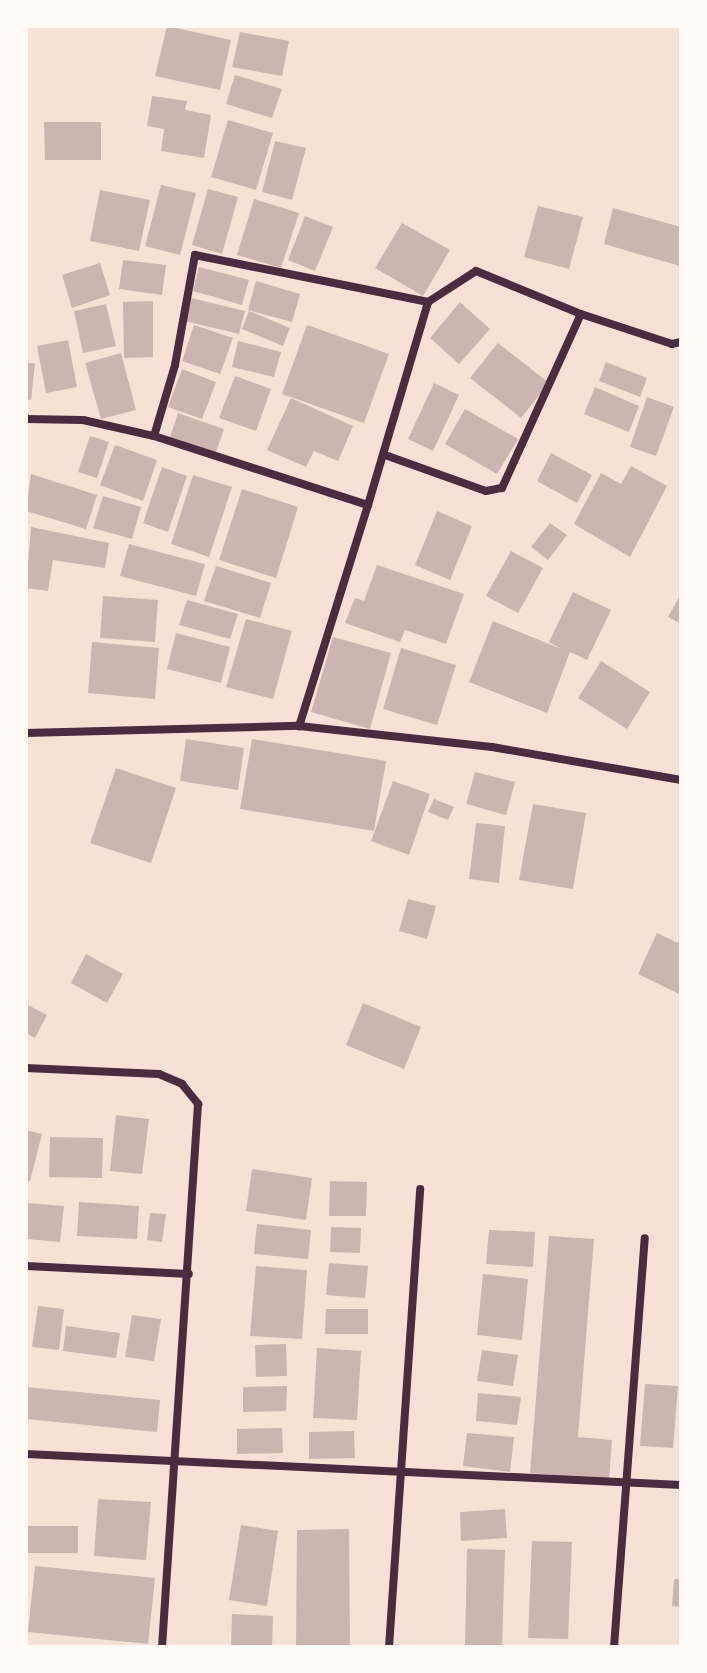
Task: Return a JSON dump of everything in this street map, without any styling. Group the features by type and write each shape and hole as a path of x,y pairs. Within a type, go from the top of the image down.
{"street":[{"path":"154,436 175,365 195,255 428,302"},
{"path":"299,726 385,455 428,302 476,271 581,314 672,344 681,342"},
{"path":"385,455 486,491 502,488 581,314"},
{"path":"26,419 83,420 154,436 368,505"},
{"path":"26,733 299,726 492,747 681,780"},
{"path":"26,1068 159,1074 172,1077 198,1104 162,1647"},
{"path":"389,1647 420,1189"},
{"path":"614,1647 623,1482 645,1238"},
{"path":"26,1266 189,1274"},
{"path":"26,1454 681,1485"}],"building":[{"path":"167,26 231,40 220,90 155,76"},
{"path":"240,32 289,41 282,76 232,67"},
{"path":"235,75 282,89 272,118 226,104"},
{"path":"152,96 187,101 185,110 211,115 204,158 161,151 164,129 147,126"},
{"path":"228,120 273,133 256,190 211,177"},
{"path":"44,122 101,122 101,160 45,160"},
{"path":"275,141 306,148 292,200 262,192"},
{"path":"161,185 196,193 180,255 145,246"},
{"path":"208,189 238,197 222,254 192,245"},
{"path":"100,190 150,200 139,251 90,241"},
{"path":"254,199 299,213 281,268 237,255"},
{"path":"538,206 583,217 569,269 524,257"},
{"path":"613,208 681,227 680,266 604,244"},
{"path":"305,216 333,227 315,271 288,260"},
{"path":"402,223 450,250 423,296 375,268"},
{"path":"123,260 166,265 162,295 119,289"},
{"path":"100,263 110,295 72,308 62,275"},
{"path":"199,267 249,280 242,305 193,291"},
{"path":"256,281 300,294 292,322 248,310"},
{"path":"191,298 245,311 239,334 185,321"},
{"path":"153,301 153,357 124,358 123,302"},
{"path":"460,302 490,329 459,364 430,338"},
{"path":"106,304 116,346 83,353 74,311"},
{"path":"249,311 290,328 283,346 242,329"},
{"path":"194,325 233,338 220,374 182,361"},
{"path":"307,325 389,354 364,423 282,394"},
{"path":"68,340 77,387 46,393 37,346"},
{"path":"238,341 281,352 274,377 232,367"},
{"path":"498,343 549,383 521,418 470,378"},
{"path":"121,353 136,410 101,419 85,363"},
{"path":"606,362 647,378 640,397 599,381"},
{"path":"26,363 35,363 31,400 26,399"},
{"path":"182,369 216,382 202,419 168,407"},
{"path":"235,376 271,389 256,431 219,418"},
{"path":"434,383 459,395 433,451 408,439"},
{"path":"595,387 639,406 629,432 584,414"},
{"path":"647,397 674,407 656,456 630,447"},
{"path":"291,398 353,426 338,461 314,451 306,467 267,450"},
{"path":"465,409 518,439 497,474 445,444"},
{"path":"178,413 224,429 215,455 169,440"},
{"path":"90,436 109,442 97,478 78,472"},
{"path":"115,445 157,460 143,501 100,485"},
{"path":"551,453 592,475 577,503 537,481"},
{"path":"631,466 667,486 630,557 574,524 601,473 621,484"},
{"path":"162,467 187,476 168,532 143,523"},
{"path":"31,474 97,495 86,529 26,511"},
{"path":"193,475 232,487 209,557 171,544"},
{"path":"242,489 298,507 276,578 219,560"},
{"path":"103,496 141,507 132,539 93,528"},
{"path":"437,511 472,526 450,580 415,565"},
{"path":"550,523 567,535 548,560 531,547"},
{"path":"31,527 109,543 105,568 53,560 48,591 26,588"},
{"path":"129,544 205,564 196,596 120,576"},
{"path":"511,551 543,568 518,613 486,596"},
{"path":"377,565 464,594 446,644 405,630 400,642 345,623 355,598 364,601"},
{"path":"216,566 271,583 260,618 204,601"},
{"path":"573,592 611,610 587,660 570,652 547,713 469,682 493,621 561,649 549,642"},
{"path":"681,594 681,624 668,617"},
{"path":"103,596 158,600 155,642 100,638"},
{"path":"187,600 238,614 230,639 179,625"},
{"path":"246,619 292,631 273,699 226,687"},
{"path":"176,633 230,647 221,683 167,669"},
{"path":"333,637 391,653 370,729 311,712"},
{"path":"92,642 159,648 155,699 88,693"},
{"path":"401,648 456,665 437,725 383,709"},
{"path":"601,661 650,692 627,729 578,698"},
{"path":"186,739 244,748 238,790 180,781"},
{"path":"252,739 386,761 374,831 240,809"},
{"path":"116,768 176,788 151,863 90,843"},
{"path":"475,772 515,782 506,815 466,804"},
{"path":"393,781 430,794 409,855 371,841"},
{"path":"434,799 454,807 448,820 428,812"},
{"path":"533,804 586,813 573,889 519,880"},
{"path":"476,823 505,826 499,883 469,879"},
{"path":"408,899 436,906 427,939 399,931"},
{"path":"657,933 678,943 681,936 681,995 638,974"},
{"path":"86,954 123,974 107,1003 71,983"},
{"path":"363,1003 421,1027 404,1069 346,1045"},
{"path":"26,1004 47,1015 35,1038 26,1033"},
{"path":"116,1115 149,1119 142,1174 110,1171"},
{"path":"26,1130 42,1134 30,1181 26,1180"},
{"path":"50,1137 103,1138 102,1178 49,1177"},
{"path":"252,1169 312,1178 306,1220 246,1211"},
{"path":"330,1181 367,1182 366,1216 329,1216"},
{"path":"79,1202 139,1206 137,1239 77,1236"},
{"path":"26,1203 64,1206 60,1242 26,1239"},
{"path":"150,1213 166,1214 162,1242 147,1240"},
{"path":"257,1224 311,1230 308,1259 254,1254"},
{"path":"331,1227 361,1228 360,1253 330,1252"},
{"path":"489,1230 535,1232 533,1267 486,1264"},
{"path":"549,1236 594,1239 578,1437 612,1440 609,1480 530,1473"},
{"path":"329,1263 368,1266 365,1298 326,1295"},
{"path":"256,1266 307,1270 302,1339 250,1336"},
{"path":"483,1274 528,1279 522,1340 477,1335"},
{"path":"38,1306 64,1309 59,1350 32,1347"},
{"path":"326,1309 368,1309 368,1334 325,1334"},
{"path":"132,1315 161,1319 154,1361 125,1357"},
{"path":"66,1326 120,1333 116,1358 63,1351"},
{"path":"286,1344 287,1376 256,1377 255,1345"},
{"path":"317,1348 361,1351 357,1420 313,1418"},
{"path":"482,1350 518,1355 513,1386 477,1381"},
{"path":"645,1384 678,1386 673,1448 640,1446"},
{"path":"287,1386 286,1411 243,1412 243,1387"},
{"path":"26,1387 160,1400 157,1432 26,1419"},
{"path":"478,1393 521,1397 517,1425 476,1421"},
{"path":"282,1428 283,1453 237,1454 237,1429"},
{"path":"354,1431 355,1458 309,1459 309,1432"},
{"path":"467,1433 514,1437 510,1472 463,1466"},
{"path":"98,1499 151,1502 146,1560 94,1556"},
{"path":"505,1509 507,1538 461,1541 460,1512"},
{"path":"241,1525 278,1531 267,1606 229,1600"},
{"path":"26,1526 78,1526 78,1553 26,1553"},
{"path":"349,1529 350,1645 296,1645 297,1530"},
{"path":"532,1541 572,1542 568,1639 528,1638"},
{"path":"467,1549 505,1550 502,1647 465,1647"},
{"path":"35,1566 155,1578 148,1644 28,1632"},
{"path":"674,1579 681,1579 681,1607 672,1606"},
{"path":"232,1614 273,1616 272,1647 231,1647"}]}
